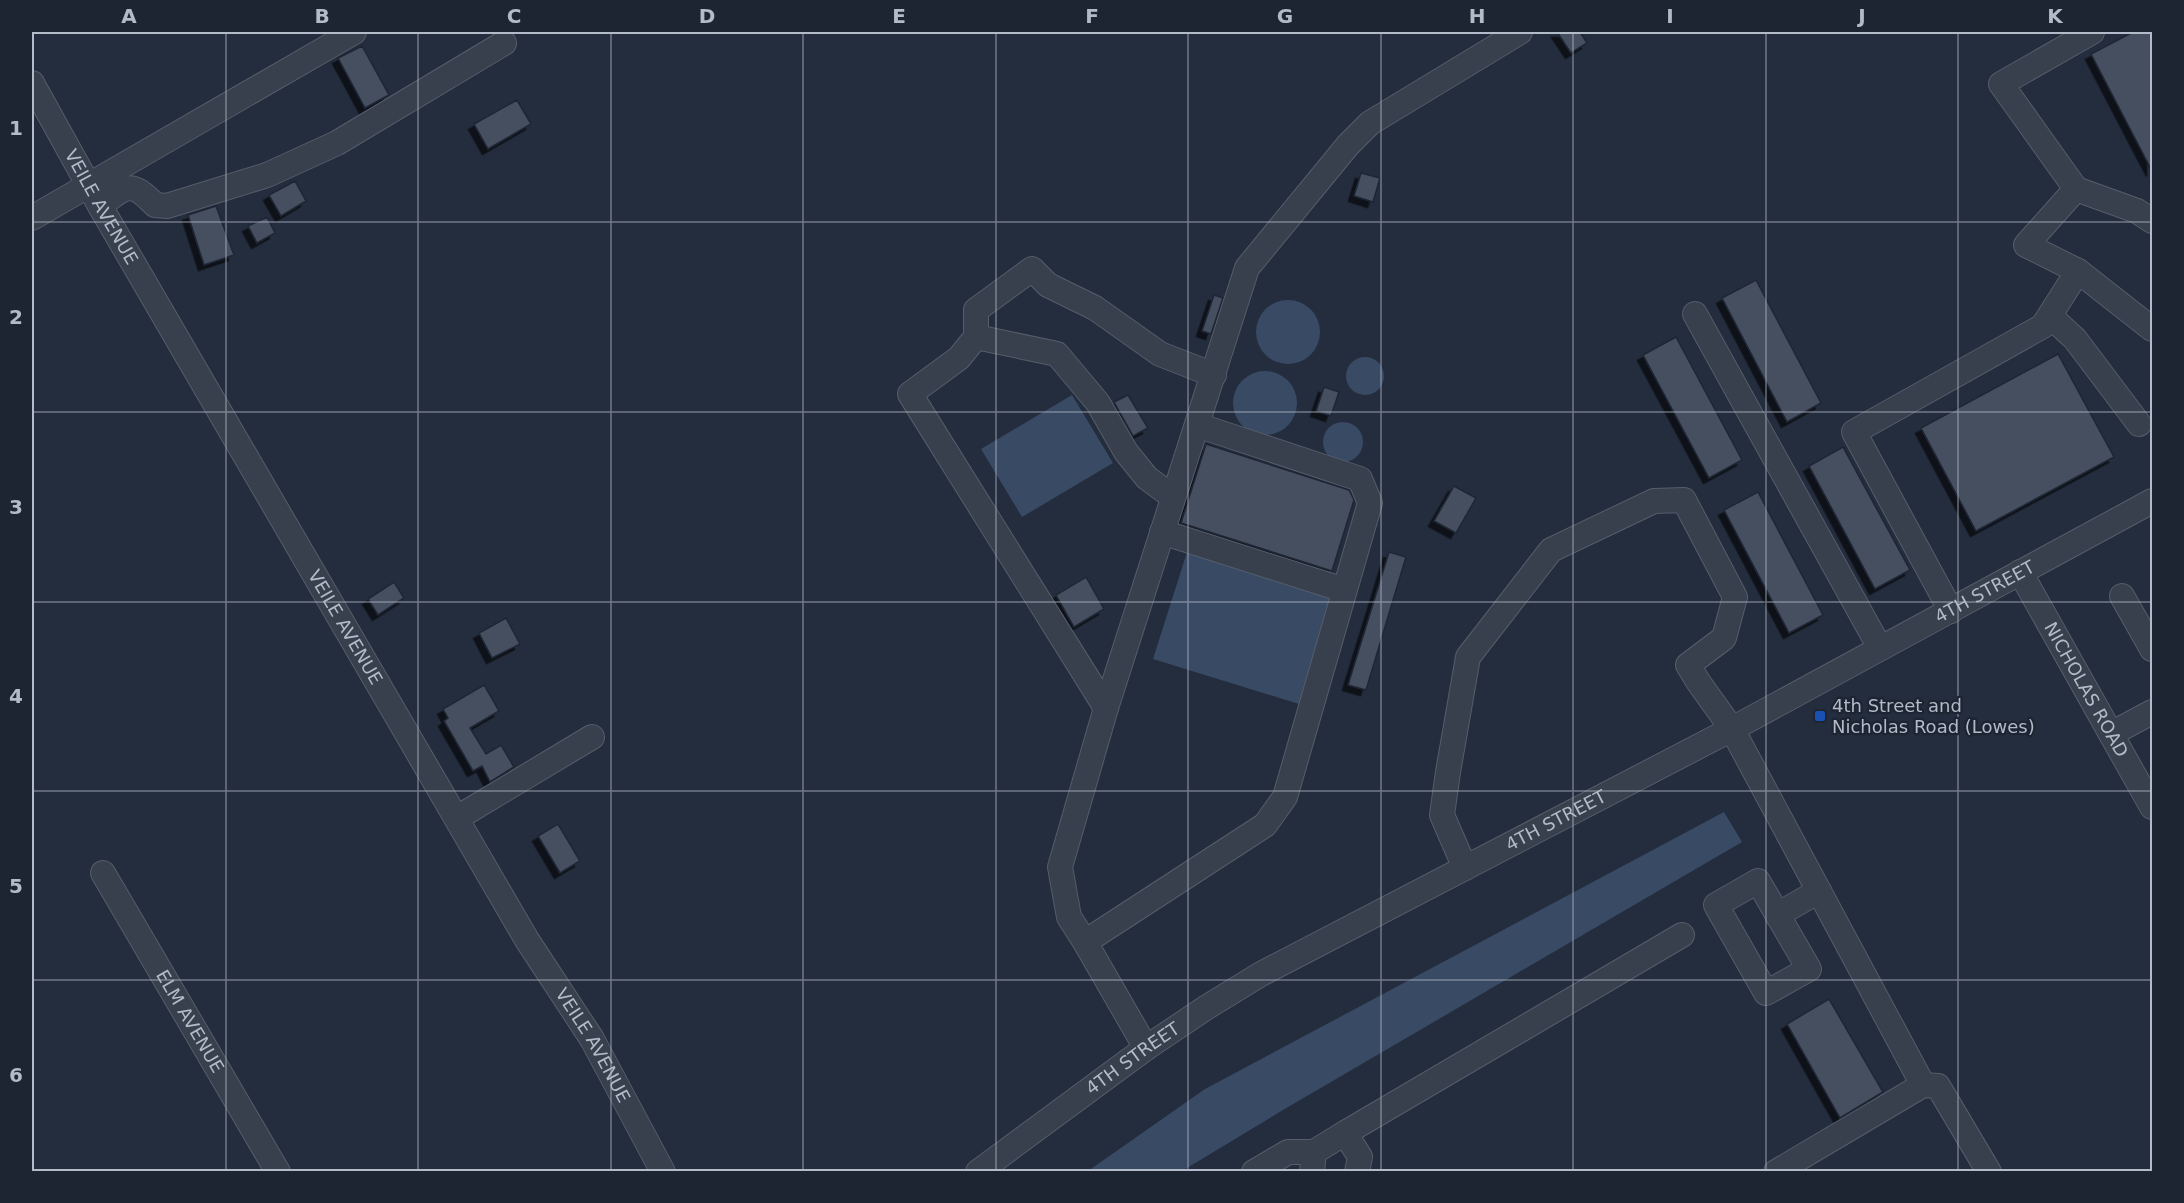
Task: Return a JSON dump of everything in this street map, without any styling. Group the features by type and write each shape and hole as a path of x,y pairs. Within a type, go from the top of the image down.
{"street":[{"path":"32,219 94,196 354,32"},
{"path":"1146,1048 1086,942 1069,917 1060,867 1106,708 1247,268 1348,145 1370,123 1520,32"},
{"path":"2092,32 2001,84 2076,189 2138,211 2152,221"},
{"path":"94,196 133,188 141,191 155,206 167,206 267,175 337,143 504,44"},
{"name":"VEILE AVENUE","path":"32,84 94,196 527,940 592,1039 663,1172"},
{"path":"2076,189 2026,245 2078,271 2152,329"},
{"path":"1106,708 910,394 959,358 976,337 976,310 1032,269 1048,285 1095,308 1161,354 1214,375"},
{"path":"1951,611 1854,432 2043,326 2078,271"},
{"path":"1695,314 1880,648"},
{"path":"2050,316 2075,339 2139,424"},
{"path":"976,337 1057,354 1098,403 1126,452 1147,478 1173,497"},
{"path":"1086,942 1265,825 1285,797 1370,502 1360,479 1197,425"},
{"path":"1465,868 1442,815 1468,657 1551,550 1654,501 1684,500 1735,597 1724,638 1688,665 1732,729 1923,1085"},
{"name":"4TH STREET","path":"978,1172 1146,1048 1261,974 1732,729 2152,501"},
{"path":"1162,532 1344,590"},
{"name":"NICHOLAS ROAD","path":"2020,572 2152,807"},
{"path":"2122,596 2152,649"},
{"path":"2111,734 2152,712"},
{"path":"457,818 592,736"},
{"name":"ELM AVENUE","path":"103,873 278,1172"},
{"path":"1777,915 1819,891"},
{"path":"1254,1172 1288,1152 1313,1162 1345,1133 1682,935"},
{"path":"1776,1172 1923,1085 1938,1086 1983,1170"},
{"path":"1345,1133 1360,1156 1357,1172"}],"water":[{"path":"1288,300 1306,306 1314,314 1320,332 1314,350 1306,358 1288,364 1270,358 1262,350 1256,332 1262,314 1270,306"},
{"path":"1365,357 1372,358 1378,363 1383,369 1383,383 1378,389 1372,394 1365,395 1358,394 1352,389 1347,383 1346,376 1347,369 1352,363 1358,358"},
{"path":"1265,371 1283,376 1288,380 1292,385 1297,403 1292,421 1288,426 1283,430 1265,435 1247,430 1242,426 1238,421 1233,403 1238,385 1242,380 1247,376"},
{"path":"1072,395 1113,463 1022,517 981,449"},
{"path":"1343,422 1357,428 1363,442 1357,456 1343,462 1329,456 1323,442 1329,428"},
{"path":"1188,549 1333,594 1299,704 1153,659"},
{"path":"1724,812 1742,842 1182,1171 1088,1171 1205,1089"}],"building":[{"path":"1557,32 1580,32 1587,43 1571,53"},
{"path":"2133,32 2152,32 2152,171 2091,54"},
{"path":"362,46 389,95 365,108 338,58"},
{"path":"517,100 531,124 488,149 474,124"},
{"path":"1361,173 1380,178 1373,202 1354,196"},
{"path":"295,181 306,201 281,216 269,195"},
{"path":"216,206 234,255 204,265 188,215"},
{"path":"267,217 275,233 257,243 248,226"},
{"path":"1756,280 1821,403 1787,422 1722,298"},
{"path":"1214,295 1223,298 1211,334 1202,331"},
{"path":"1676,337 1742,460 1709,478 1643,355"},
{"path":"2058,354 2114,457 1976,531 1921,428"},
{"path":"1324,387 1339,392 1331,416 1316,411"},
{"path":"1128,395 1148,428 1133,436 1114,402"},
{"path":"1206,444 1349,490 1354,500 1332,571 1181,523"},
{"path":"1843,447 1910,570 1875,589 1809,466"},
{"path":"1454,486 1476,498 1456,533 1434,521"},
{"path":"1758,492 1823,615 1789,633 1724,510"},
{"path":"1389,552 1406,557 1366,690 1348,685"},
{"path":"1086,577 1104,609 1074,627 1056,595"},
{"path":"394,582 404,598 378,615 368,599"},
{"path":"506,618 520,644 492,658 479,633"},
{"path":"484,685 499,711 470,728 486,754 501,745 514,767 490,782 482,766 473,771 444,721 448,718 443,709"},
{"path":"558,824 580,861 560,873 538,836"},
{"path":"1829,999 1883,1092 1840,1118 1787,1024"}],"place":[{"name":"4th Street and Nicholas Road (Lowes)","path":"1820,716"}]}
